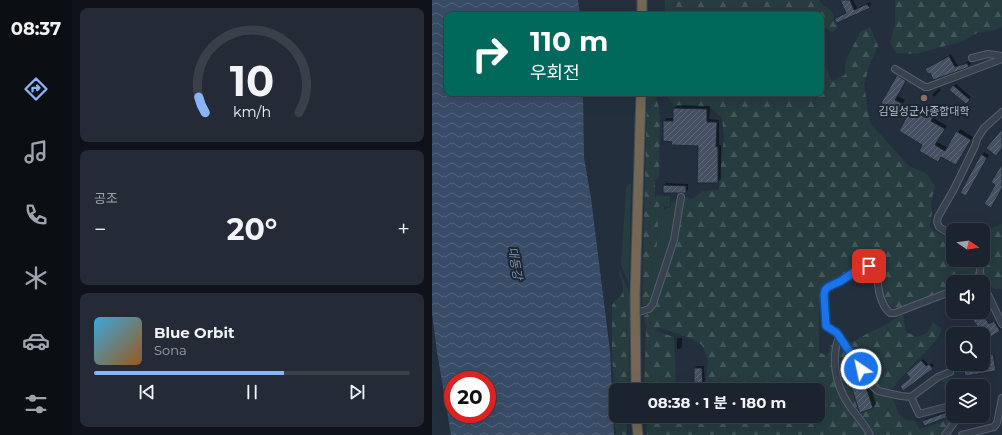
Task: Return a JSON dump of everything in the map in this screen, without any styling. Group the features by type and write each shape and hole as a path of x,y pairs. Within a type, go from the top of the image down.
{"highway":[{"path":"642,0 642,12"},
{"path":"636,383 636,313 641,96"},
{"path":"637,423 638,435"}],"lane":[{"path":"972,58 988,54 1002,58"},
{"path":"895,68 925,87 928,87 1002,58"},
{"path":"946,232 939,228 937,222 938,217 954,189 981,132 1002,112"},
{"path":"636,313 649,309 653,304 674,240 682,197"},
{"path":"946,293 895,313 890,313 883,303 878,285 878,270 875,266 869,266 860,268 841,281 828,287 825,290 824,295 826,326 837,333 870,384 878,391 901,396 911,396 938,377 950,372"},
{"path":"990,299 1002,324"},
{"path":"839,336 835,355 835,372 847,402 866,426 870,435"},
{"path":"911,396 919,414 946,407"},
{"path":"962,435 994,428 998,423 1002,398"},
{"path":"945,435 954,423"}],"green space":[{"path":"665,0 820,0 819,1 832,12 838,28 832,33 824,27 824,12 665,12"},
{"path":"895,0 1002,0 1002,27 992,31 977,33 963,41 916,54 896,53 890,43 895,22"},
{"path":"870,27 878,46 870,64 864,84 870,123 909,166 926,173 935,186 931,202 932,211 930,227 932,230 946,237 946,267 976,267 976,275 946,275 946,292 899,309 889,304 886,298 882,285 880,266 876,263 871,263 825,287 819,299 819,352 827,356 831,345 834,345 833,372 868,435 647,435 646,423 825,423 825,383 706,383 708,361 702,345 690,338 657,327 656,331 674,337 676,383 644,383 646,327 644,316 652,311 655,305 676,244 681,222 684,197 692,199 703,191 718,190 724,137 722,118 710,107 673,106 668,96 824,96 824,62 832,81 845,75 845,65 860,32"},
{"path":"647,96 656,96 660,119 659,177 655,180 655,200 663,201 663,205 659,206 657,245 653,256 652,291 664,264 650,304 648,306 642,305"},
{"path":"631,183 629,284 621,265 626,188 627,185"},
{"path":"656,195 670,196 670,207 664,206 664,210 670,208 671,201 677,202 670,247 652,292 653,256 657,245 659,206 663,201 655,200"},
{"path":"1002,224 1002,289 993,289 990,285 990,275 985,275 984,267 990,267 990,228"},
{"path":"620,270 630,295 629,383 626,383 626,305 623,285 619,272"},
{"path":"623,292 626,305 626,383 614,383 612,305"},
{"path":"903,314 906,332 917,337 927,333 933,322 942,329 938,338 898,381 894,388 888,391 881,388 869,377 845,344 857,340"},
{"path":"841,343 870,386 892,397 899,414 906,420 915,421 919,429 946,420 946,423 952,423 943,435 875,435 869,425 849,402 842,387 838,372 838,344"},
{"path":"952,377 953,379 946,379 946,397 942,380"},
{"path":"615,423 627,423 627,435 616,435"}],"water":[{"name":"대동강","path":"432,0 578,0 580,12 444,12 444,96 583,96 584,158 591,198 610,351 612,383 609,383 609,423 613,423 614,435 451,435 449,423 496,423 496,371 444,371 444,394 432,313"}],"building":[{"path":"840,0 850,0 854,10 867,4 870,8 837,23 834,19 846,13"},
{"path":"949,56 955,67 967,63 969,67 933,80 930,73 928,74 925,69"},
{"path":"897,75 906,81 895,100 903,104 897,113 881,103"},
{"path":"953,85 970,100 966,104 949,90"},
{"path":"673,108 707,109 707,122 717,122 716,147 718,147 718,183 697,183 698,146 671,145 672,142 663,141 663,121 673,121"},
{"path":"910,108 926,118 930,112 934,115 931,121 945,129 935,145 945,151 956,131 971,140 956,165 941,157 938,162 919,151 922,145 899,131"},
{"path":"1002,129 1002,148 996,156 986,148"},
{"path":"981,154 987,158 966,196 960,193"},
{"path":"1002,164 1002,188 991,208 984,204 995,185 991,182"},
{"path":"663,185 686,186 686,193 663,193"},
{"path":"972,319 986,319 989,324 994,321 1000,331 990,337 990,327 978,327"},
{"path":"993,354 996,371 965,376 964,371 990,371 990,355"},
{"path":"921,360 926,366 929,364 933,369 903,391 900,386 910,378 906,373"},
{"path":"852,365 855,369 861,388 866,387 873,408 860,413 845,367"},
{"path":"694,368 702,368 703,383 694,383"},
{"path":"946,412 946,418 924,426 922,421"}],"place":[{"name":"김일성군사종합대학","path":"924,98"}],"route":[{"path":"861,369 837,333 826,326 824,295 825,290 828,287 841,281 860,268 869,266"}]}
